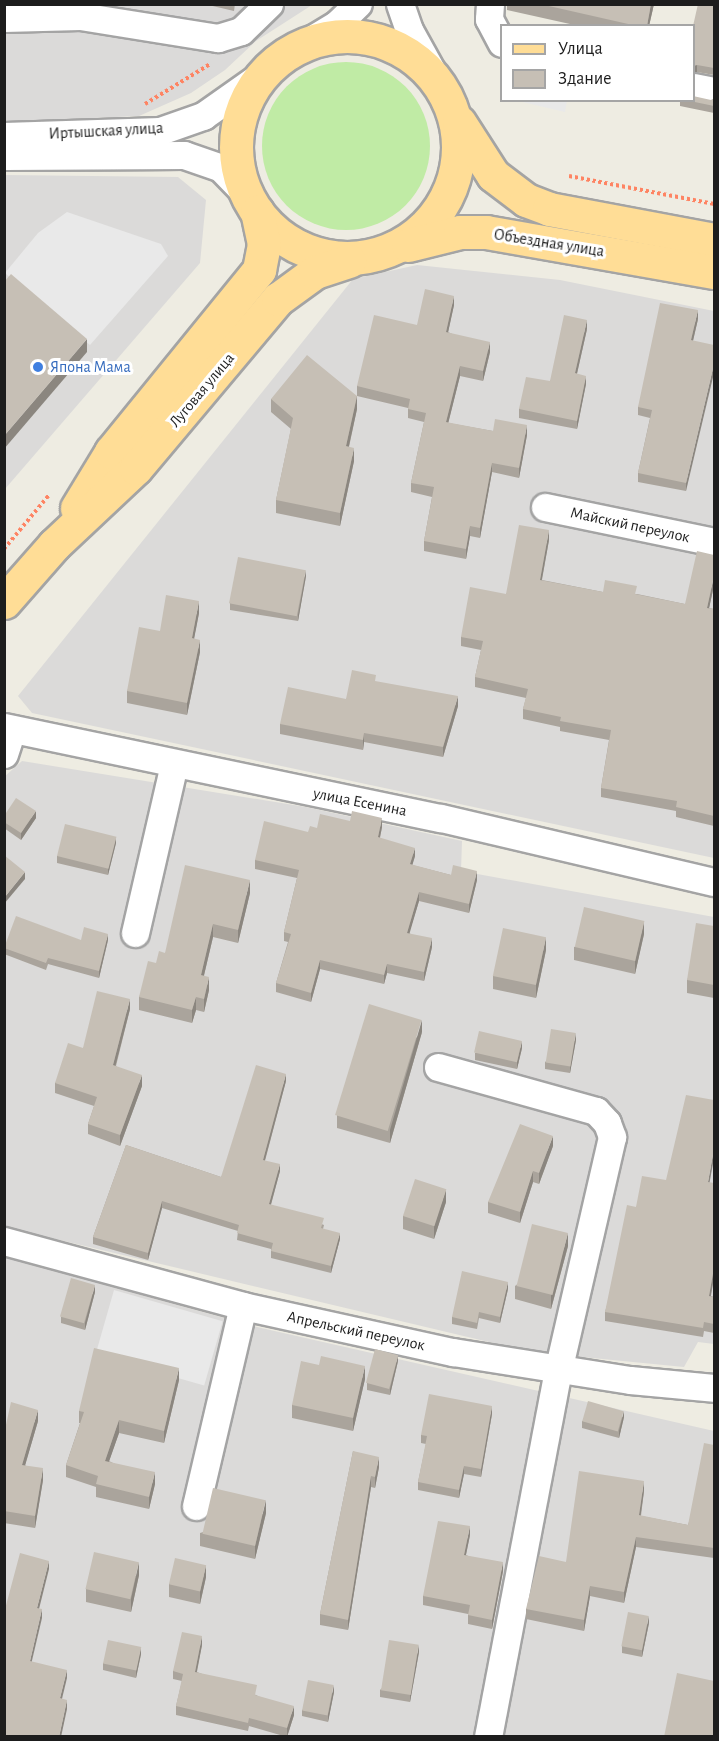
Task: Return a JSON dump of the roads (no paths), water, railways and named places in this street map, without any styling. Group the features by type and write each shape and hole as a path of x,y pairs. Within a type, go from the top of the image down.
{"main road":[{"name":"Объездная улица","path":"299,47 341,37 384,43 422,65 445,95 493,175 526,200 549,209 714,240"},
{"path":"264,73 299,47"},
{"name":"Луговая улица","path":"54,545 111,452 260,270 264,244 236,157 237,131 246,101 264,73"},
{"path":"252,204 270,228 303,249 322,256 373,255 418,232 444,202 457,164 458,143 445,95"},
{"name":"Объездная улица","path":"373,255 439,236 486,232 714,272"},
{"name":"Луговая улица","path":"4,602 54,545 136,468 278,299 315,272 373,255"}],"street":[{"path":"18,13 80,10 218,38 241,31 269,4"},
{"path":"299,47 337,24 358,4"},
{"path":"400,4 414,39 445,95"},
{"path":"490,4 489,20 500,42"},
{"name":"Иртышская улица","path":"4,136 160,130 203,116 264,73"},
{"path":"695,87 714,91"},
{"name":"Иртышская улица","path":"4,156 184,155 221,168 252,204"},
{"name":"Майский переулок","path":"545,507 714,542"},
{"name":"улица Есенина","path":"7,737 174,764 441,818 714,882"},
{"path":"135,933 174,764"},
{"path":"438,1067 596,1111 608,1123 612,1137 610,1157 558,1370 488,1737"},
{"name":"Апрельский переулок","path":"4,1241 243,1306 453,1352 558,1370 714,1388"},
{"path":"196,1506 243,1306"}],"place":[{"name":"Япона Мама","path":"38,367"}]}
